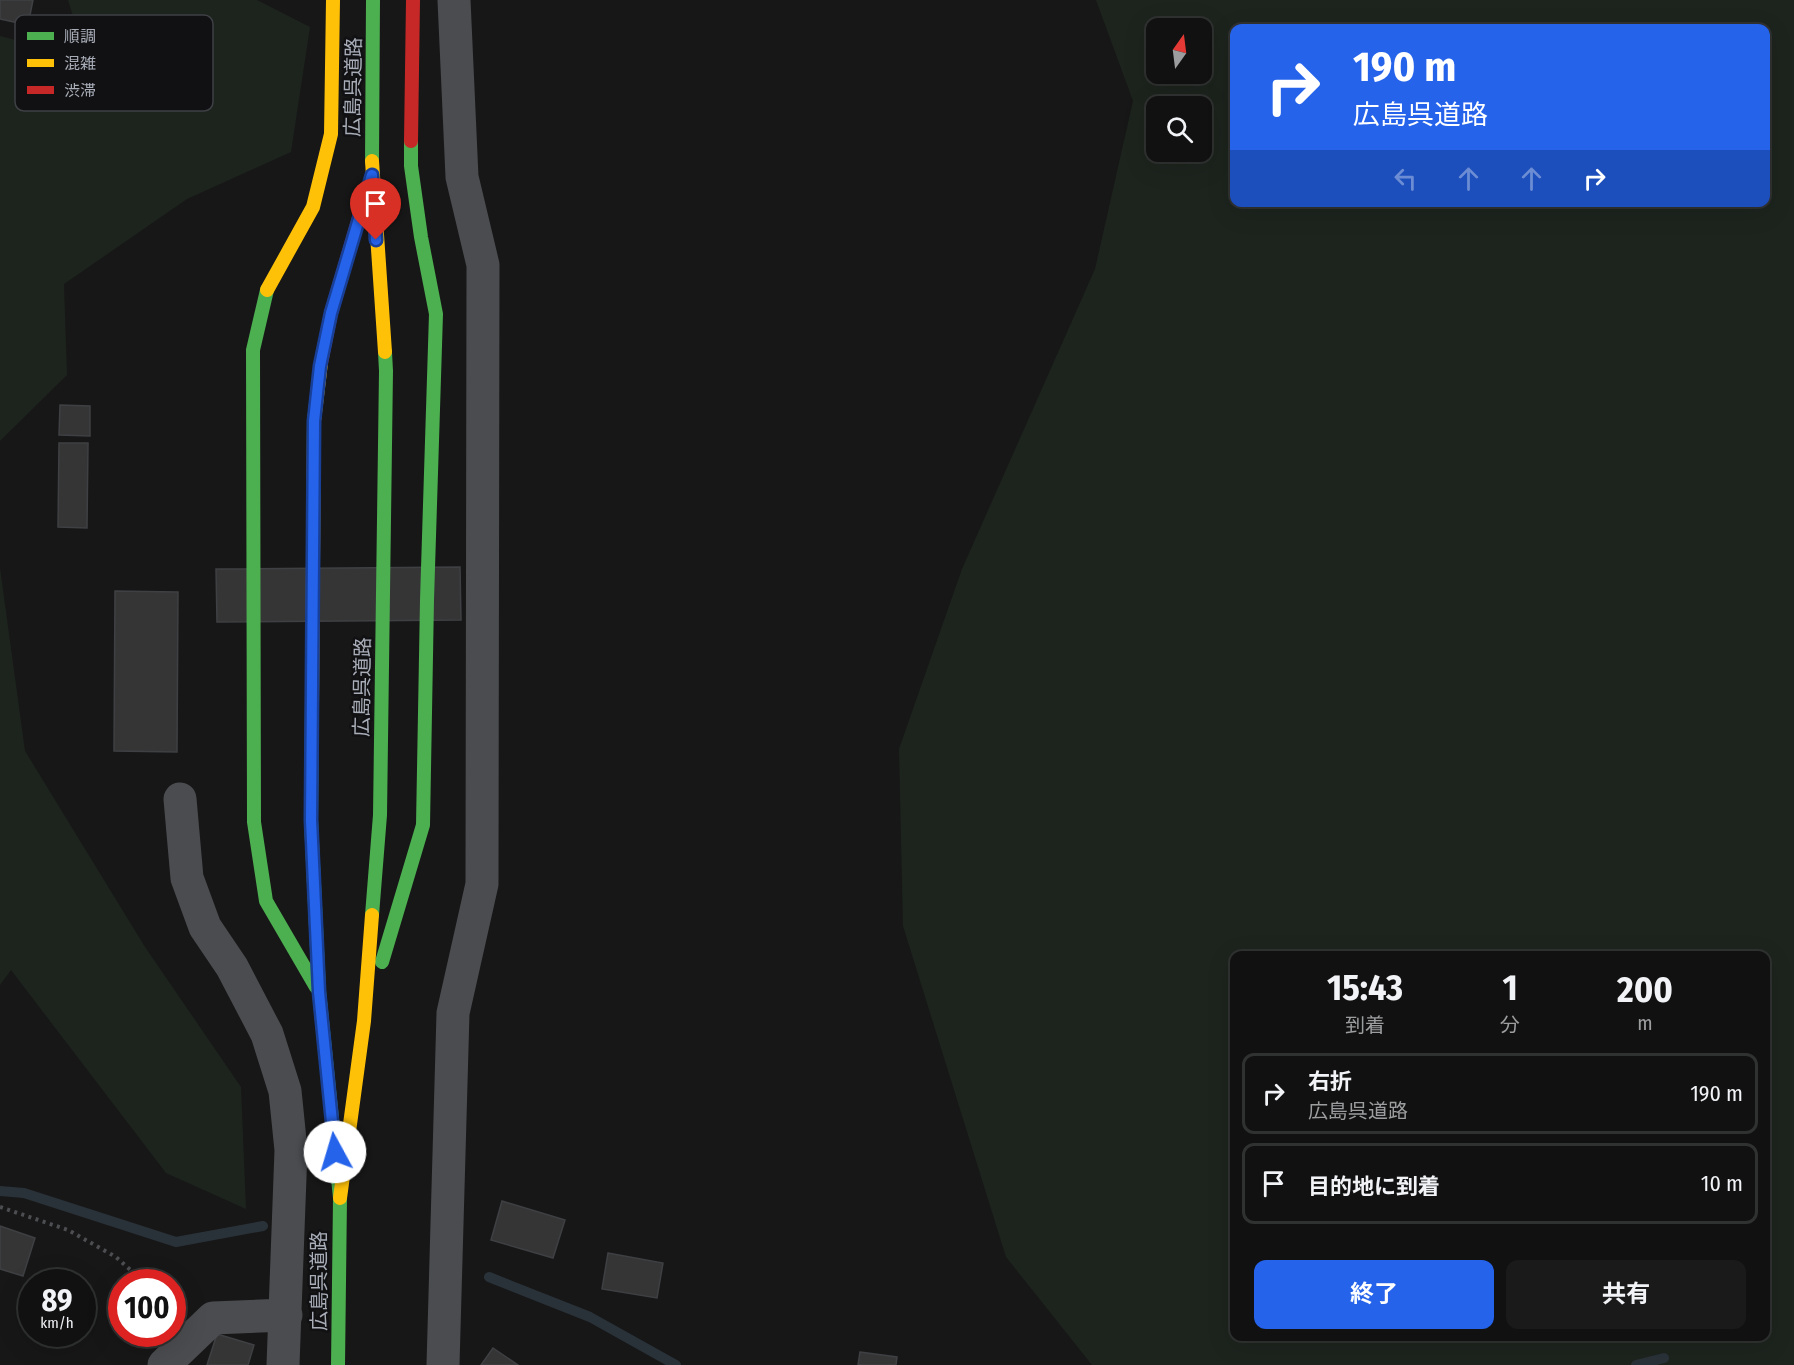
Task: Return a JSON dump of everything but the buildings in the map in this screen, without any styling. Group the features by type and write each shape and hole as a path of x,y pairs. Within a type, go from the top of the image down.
{"highway":[{"path":"319,992 266,901 254,822 253,350 268,286 312,207 331,134 333,0"},
{"name":"広島呉道路","path":"340,1198 364,1021 380,815 386,371 372,175 373,0"},
{"path":"364,1021 423,825 436,314 421,237 411,166 413,0"},
{"name":"広島呉道路","path":"338,1365 340,1198 319,992 311,820 314,421 320,366 331,313 372,175"}],"street":[{"path":"443,1365 453,1013 482,884 483,265 462,177 454,0"},
{"path":"180,799 187,878 205,927 232,967 267,1034 285,1091 291,1150 283,1365"},
{"path":"164,1365 213,1318 286,1315"}],"path":[{"path":"0,1207 68,1230 116,1257 129,1269"}],"shaded area":[{"path":"68,0 257,0 310,27 291,152 187,199 64,284 67,375 0,441 0,36 15,40 15,111 213,111 213,15 73,15"},
{"path":"1096,0 1794,0 1794,1365 1092,1365 1006,1257 903,926 899,749 962,569 1095,269 1133,101"},
{"path":"0,568 25,751 145,947 241,1087 246,1209 166,1173 11,970 0,985"}],"waterway":[{"path":"0,1191 24,1193 176,1242 263,1226"},
{"path":"489,1277 590,1317 676,1365"},
{"path":"1636,1365 1664,1358"}],"traffic: fast":[{"path":"372,161 373,0"},
{"path":"382,962 423,825 436,314 421,237 411,166 411,141"},
{"path":"267,290 253,350 254,822 266,901 316,987"},
{"path":"372,915 380,815 385,352"},
{"path":"312,705 311,820 319,991 340,1198 338,1365"}],"traffic: slow":[{"path":"267,290 313,207 331,134 333,0"},
{"path":"372,161 385,352"},
{"path":"312,705 314,421 321,363"},
{"path":"340,1198 364,1021 372,915"}],"traffic: jam":[{"path":"411,141 413,0"},
{"path":"321,363 331,313 366,194"}],"route":[{"path":"335,1152 319,992 311,820 314,421 320,366 331,313 372,175 376,240"}]}
